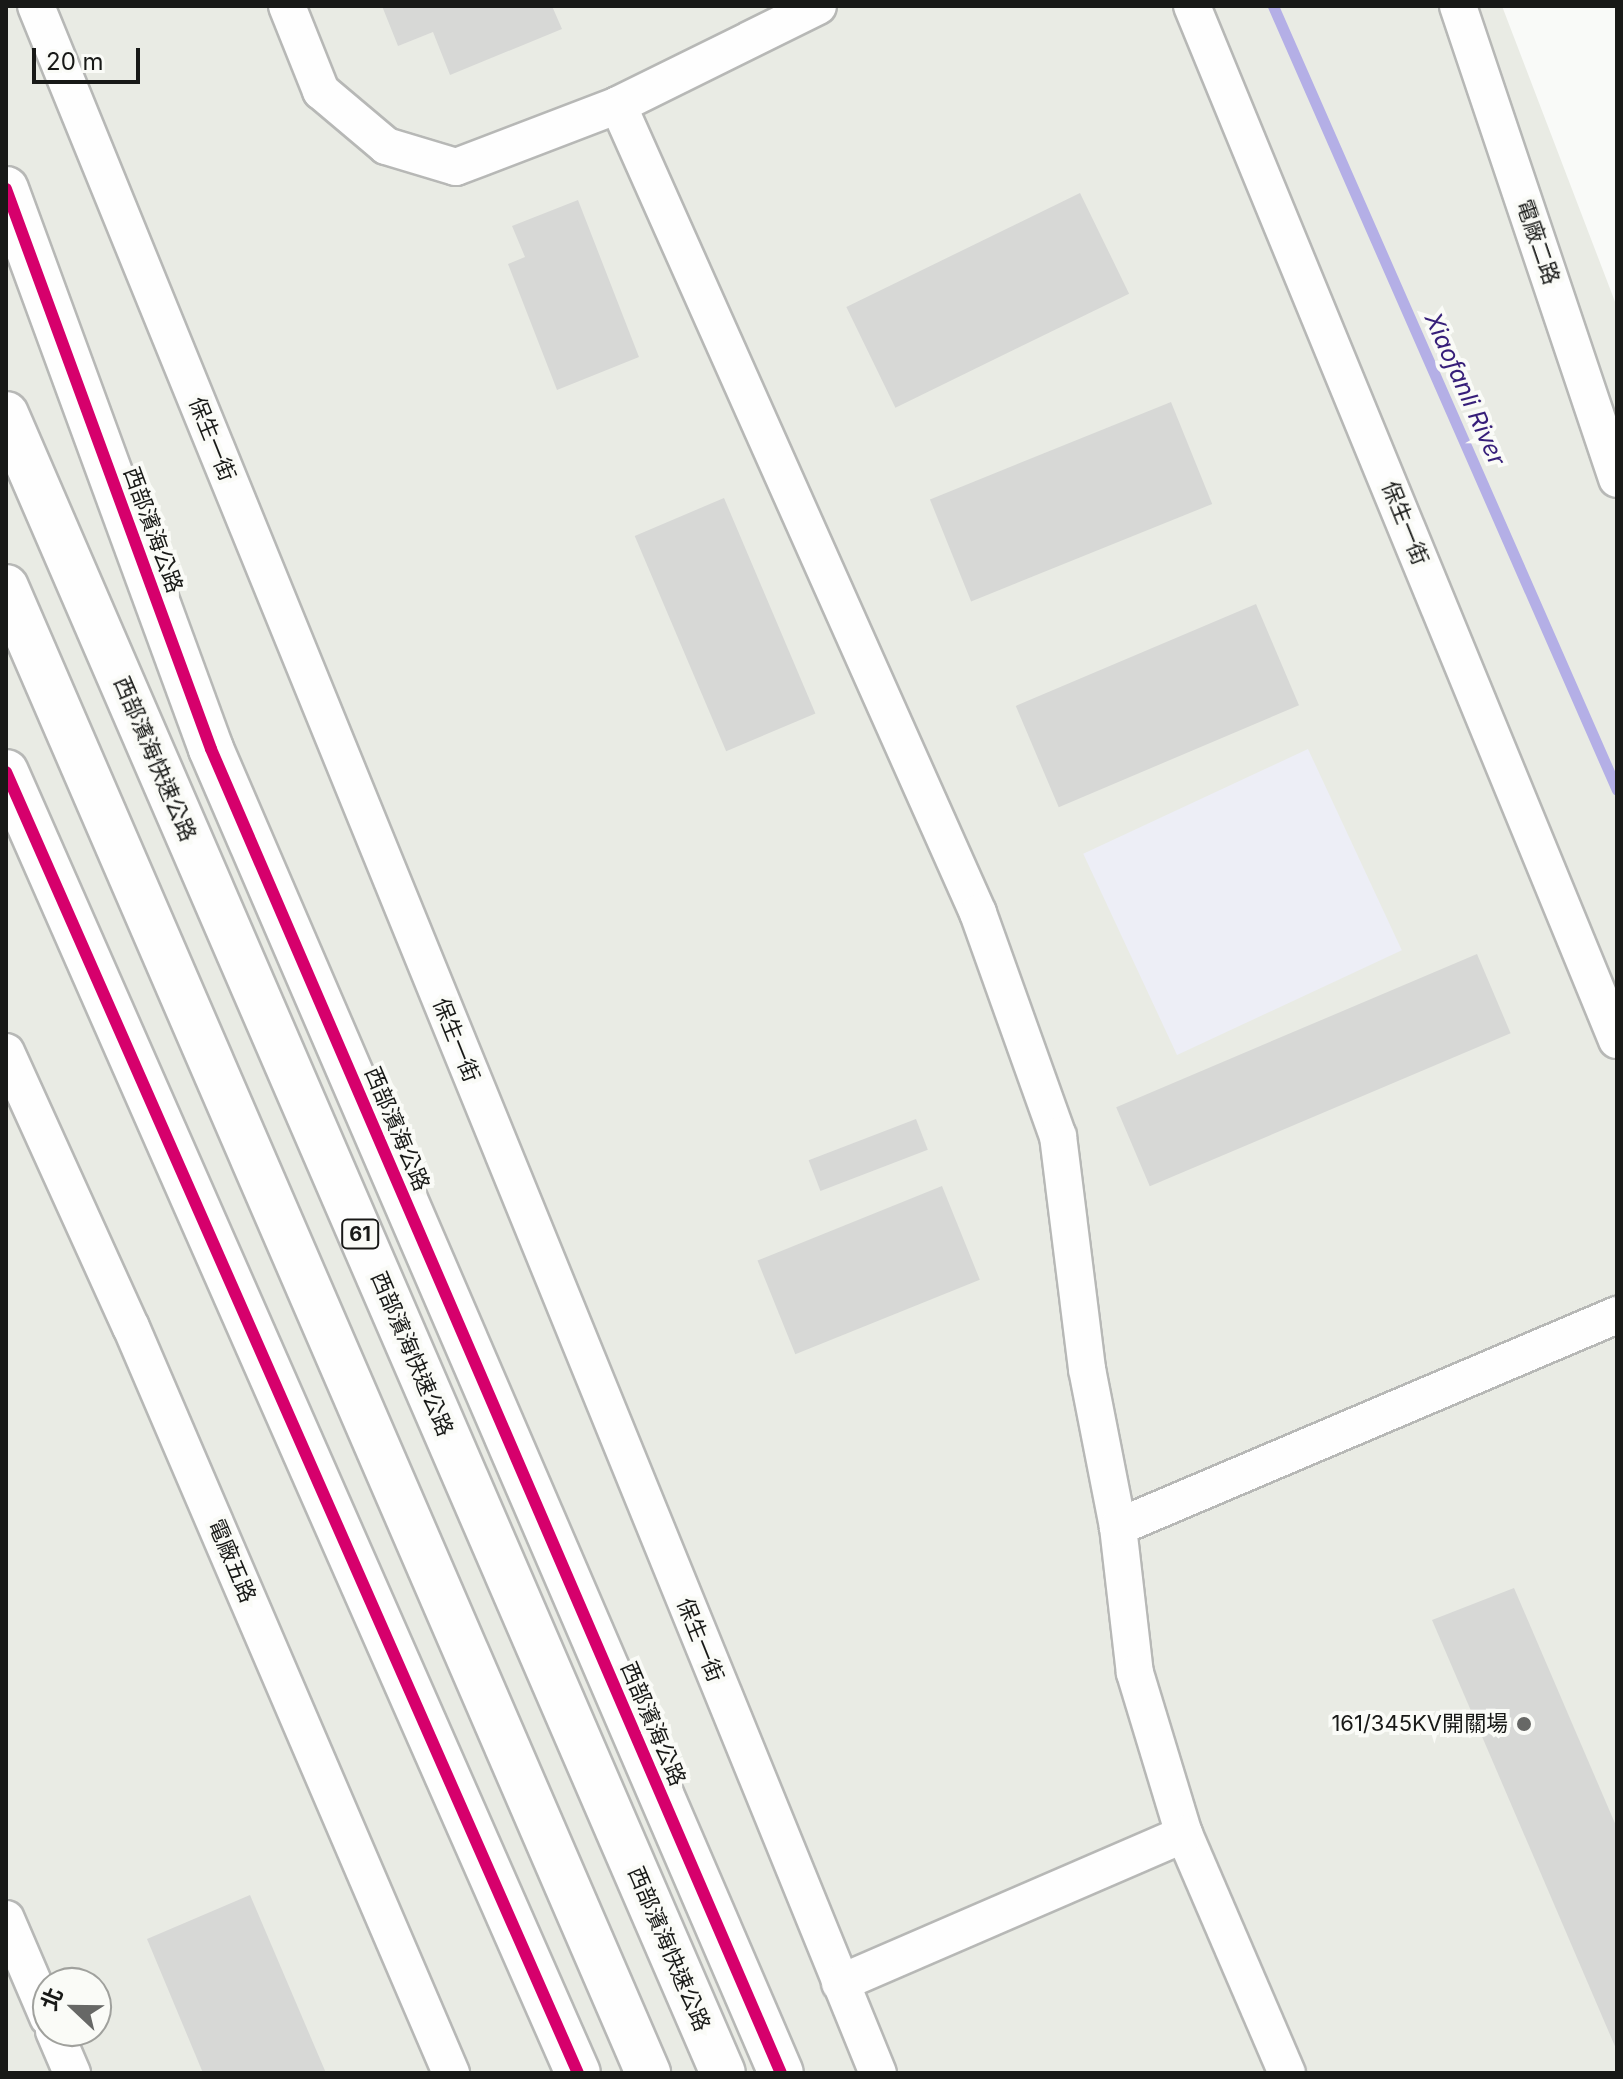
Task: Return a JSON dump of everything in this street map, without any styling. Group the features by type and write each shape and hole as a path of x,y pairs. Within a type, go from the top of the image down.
{"main road":[{"name":"西部濱海公路","path":"6,189 211,749 781,2073"},
{"name":"西部濱海快速公路","path":"6,414 719,2064"},
{"path":"6,587 648,2073"},
{"path":"6,772 578,2073"}],"street":[{"name":"保生一街","path":"36,6 878,2073"},
{"path":"287,6 321,91 386,146 456,167 618,105 818,6"},
{"name":"保生一街","path":"1192,6 1617,1040"},
{"name":"電廠二路","path":"1458,6 1617,479"},
{"path":"618,105 978,913 1052,1121 1087,1369 1118,1527 1135,1673 1184,1834 1287,2073"},
{"name":"電廠五路","path":"6,1052 131,1327 451,2073"},
{"path":"1118,1527 1617,1315"},
{"path":"840,1983 1184,1834"},
{"path":"6,1919 32,1980"},
{"path":"61,2047 72,2073"}],"shaded area":[{"path":"6,6 1502,6 1617,307 1617,2073 6,2073"},
{"path":"1308,749 1402,950 1177,1055 1083,854"}],"building":[{"path":"382,6 552,6 562,29 450,75 433,32 398,46"},
{"path":"1080,193 1129,294 895,408 846,307"},
{"path":"578,200 639,357 557,390 508,264 525,257 512,226"},
{"path":"1171,402 1212,504 971,601 930,499"},
{"path":"724,498 815,713 726,751 635,536"},
{"path":"1256,604 1299,705 1059,807 1016,706"},
{"path":"1477,954 1511,1033 1150,1186 1116,1107"},
{"path":"916,1119 928,1150 820,1191 809,1160"},
{"path":"942,1186 980,1280 795,1354 757,1261"},
{"name":"161/345KV開關場","path":"1514,1588 1617,1828 1617,2051 1432,1620"},
{"path":"250,1895 326,2073 203,2073 147,1939"}],"waterway":[{"name":"Xiaofanli River","path":"1273,6 1617,790"}],"cycle path":[{"path":"6,189 211,749 781,2073"},
{"path":"6,772 578,2073"}],"place":[{"name":"161/345KV開關場","path":"1524,1724"}]}
